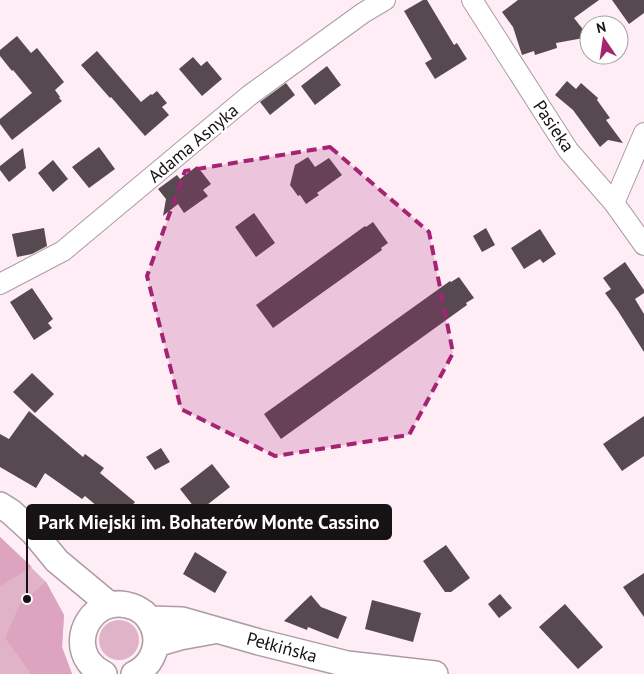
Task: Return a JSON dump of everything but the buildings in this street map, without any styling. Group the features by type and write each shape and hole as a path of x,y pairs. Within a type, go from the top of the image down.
{"street":[{"name":"Adama Asnyka","path":"0,284 63,251 250,95 363,13 385,0"},
{"name":"Pasieka","path":"472,0 568,150 614,203 644,245"},
{"path":"614,203 644,133"},
{"path":"0,505 11,512 34,534 57,561 110,605"},
{"path":"57,561 87,622"},
{"path":"104,674 92,665 84,652 83,632 87,622 98,610 110,605 123,604 133,606 142,611 150,619 154,629 155,649 142,672"},
{"name":"Pełkińska","path":"150,619 182,620 343,669 435,674"},
{"name":"Pełkińska","path":"156,644 180,637 218,630"}],"highlighted area":[{"path":"330,147 429,232 453,353 409,435 275,456 181,409 147,276 185,171"}],"shaded area":[{"path":"0,537 46,582 64,615 62,647 72,674 0,674"},
{"path":"0,537 32,567 0,586"},
{"path":"46,582 64,615 62,647 72,674 31,674 5,638 20,604"},
{"path":"119,620 133,626 139,640 133,654 119,660 105,654 99,640 105,626"}],"place":[{"name":"Park Miejski im. Bohaterów Monte Cassino","path":"27,599"}]}
